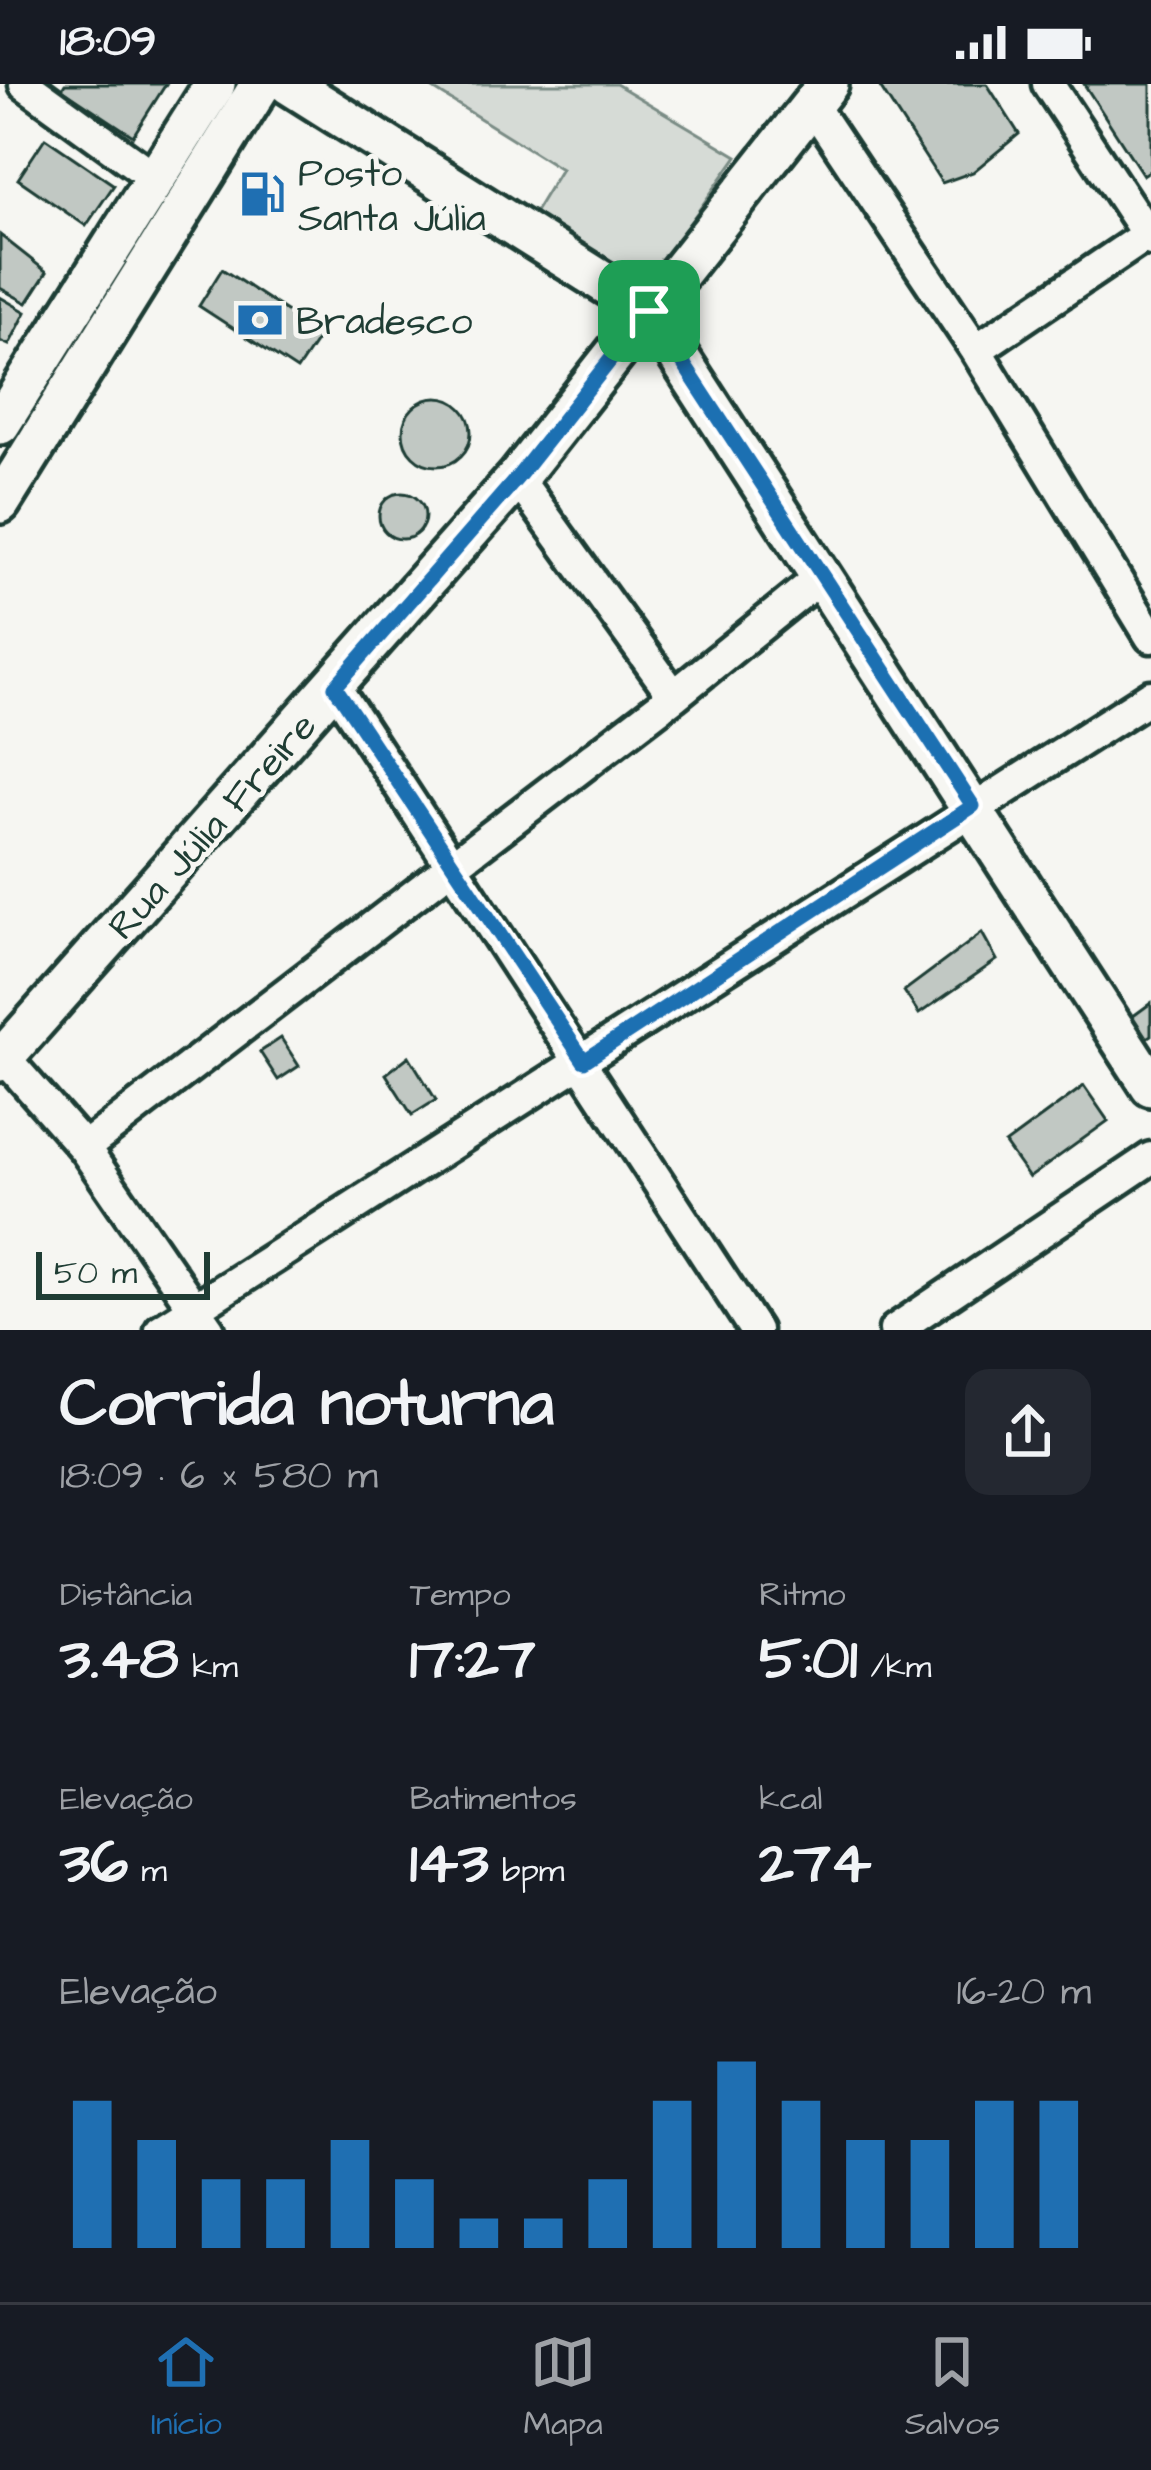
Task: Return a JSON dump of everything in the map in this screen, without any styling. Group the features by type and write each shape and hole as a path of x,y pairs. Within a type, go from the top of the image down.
{"main road":[{"path":"0,424 11,379 156,179 215,84"},
{"path":"0,503 261,84"},
{"path":"289,84 649,311 1151,1086"},
{"name":"Rua Júlia Freire","path":"2,1059 517,478 820,94"}],"street":[{"path":"25,84 156,179"},
{"path":"976,350 1150,235 1048,84"},
{"path":"820,94 1151,637"},
{"path":"11,379 62,400"},
{"path":"517,478 674,696"},
{"path":"84,1148 674,696 822,576"},
{"path":"335,687 584,1061 755,1330"},
{"path":"161,1330 202,1319 584,1061 973,806 1151,696"},
{"path":"2,1059 84,1148 202,1319"},
{"path":"895,1330 1151,1158"}],"shaded area":[{"path":"425,84 616,84 737,156 648,282 533,215 561,169"}],"building":[{"path":"65,84 166,84 133,136 62,89"},
{"path":"878,84 987,84 1019,134 973,172 942,183"},
{"path":"1084,84 1151,84 1151,170 1143,175"},
{"path":"45,138 114,185 86,226 18,179"},
{"path":"0,235 47,272 27,303 0,288"},
{"name":"Bradesco","path":"222,269 321,334 297,370 199,306"},
{"path":"0,297 26,312 9,345 0,341"},
{"path":"437,398 461,408 471,432 461,456 437,466 413,456 403,432 413,408"},
{"path":"402,493 418,500 425,516 418,532 402,539 386,532 379,516 386,500"},
{"path":"982,933 997,960 919,1014 904,991"},
{"path":"1151,1003 1151,1035 1134,1046 1121,1025"},
{"path":"281,1038 299,1066 278,1080 260,1052"},
{"path":"409,1056 436,1100 412,1115 386,1074"},
{"path":"1084,1086 1108,1121 1029,1178 1005,1144"}],"place":[{"name":"Posto Santa Júlia","path":"262,194"},
{"name":"Bradesco","path":"260,320"}],"route":[{"path":"649,311 973,806 584,1061 335,687 517,478 649,311"}]}
